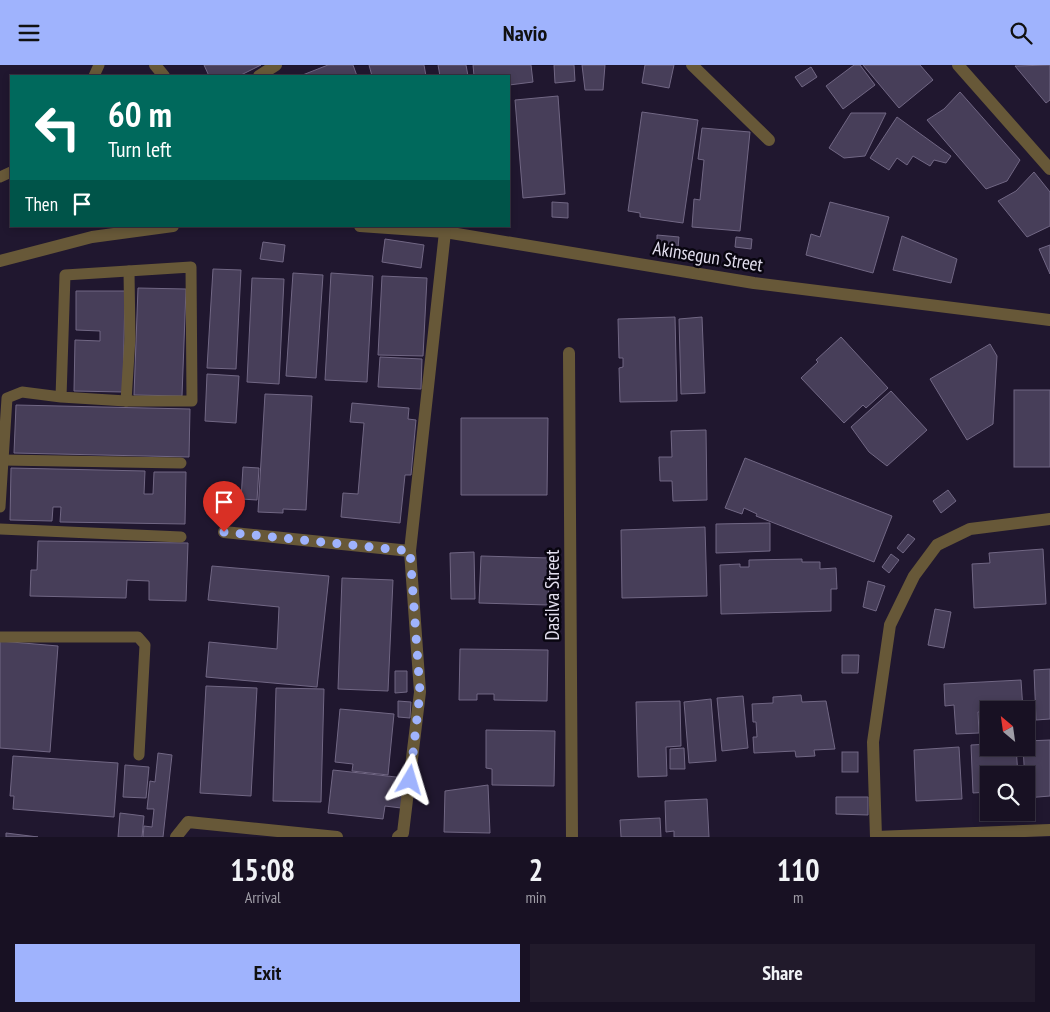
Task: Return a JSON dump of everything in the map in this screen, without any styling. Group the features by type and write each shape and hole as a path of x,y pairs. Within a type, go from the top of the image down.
{"street":[{"path":"261,75 276,65"},
{"path":"692,65 769,140"},
{"path":"958,65 1050,169"},
{"path":"0,261 92,237 166,227"},
{"name":"Akinsegun Street","path":"374,227 445,232 754,283 1050,321"},
{"path":"398,837 403,833 420,692 410,551 445,232"},
{"name":"Dasilva Street","path":"569,353 572,837"},
{"path":"1050,519 970,529 937,545 914,576 890,625 873,742 876,837 1050,830"},
{"path":"224,532 410,551"},
{"path":"176,837 188,822 337,837"}],"lane":[{"path":"0,507 7,398 22,392 61,397 126,401 192,401 190,267 65,275 61,397"},
{"path":"126,401 130,338 129,271"},
{"path":"2,460 181,463"},
{"path":"0,529 181,537"},
{"path":"0,637 138,637 145,645 139,755"}],"building":[{"path":"204,65 261,65 241,75 209,75"},
{"path":"328,65 353,65 357,75 303,75"},
{"path":"369,65 424,65 426,75 372,75"},
{"path":"438,65 466,65 468,75 440,75"},
{"path":"473,65 531,65 533,82 510,85 510,75 474,75"},
{"path":"554,65 574,65 575,81 555,83"},
{"path":"582,65 605,65 603,90 585,90"},
{"path":"645,65 674,65 669,88 642,83"},
{"path":"854,65 860,65 875,85 843,109 826,86"},
{"path":"863,65 920,65 933,80 899,108"},
{"path":"1050,65 1050,100 1046,103 1015,66"},
{"path":"811,67 817,77 802,87 795,77"},
{"path":"960,92 1020,160 1007,181 986,189 927,120 944,109"},
{"path":"558,96 565,194 523,198 515,100"},
{"path":"642,112 698,120 683,223 640,217 640,213 628,211"},
{"path":"851,113 886,113 865,156 844,158 829,148"},
{"path":"897,117 951,156 946,163 934,160 930,166 913,156 907,165 897,158 889,170 870,158"},
{"path":"702,128 750,132 740,231 692,227 694,199 700,200 704,160 698,159"},
{"path":"1034,172 1050,192 1050,226 1027,237 998,201 1016,191"},
{"path":"552,202 568,203 568,218 552,217"},
{"path":"830,202 889,217 873,273 806,255 811,234 820,237"},
{"path":"657,235 679,237 678,248 657,247"},
{"path":"902,236 957,259 951,283 893,270"},
{"path":"736,237 752,239 751,249 735,247"},
{"path":"385,239 424,245 421,268 382,262"},
{"path":"263,242 285,245 283,262 260,259"},
{"path":"1050,245 1050,274 1039,249"},
{"path":"213,269 241,270 236,369 207,368"},
{"path":"293,273 323,275 316,378 286,376"},
{"path":"331,273 373,276 367,382 325,380"},
{"path":"382,276 427,278 423,356 378,355"},
{"path":"252,278 284,279 279,384 247,382"},
{"path":"138,288 186,289 182,396 134,395"},
{"path":"76,291 125,291 123,392 74,391 75,340 100,341 100,331 76,330"},
{"path":"675,317 677,401 620,402 619,368 623,367 623,358 619,358 618,319"},
{"path":"702,317 705,393 681,394 679,319"},
{"path":"841,337 888,388 866,408 863,405 844,423 801,378 818,362 816,360"},
{"path":"990,344 997,356 993,424 967,440 930,379"},
{"path":"380,357 422,359 421,389 378,387"},
{"path":"207,374 239,376 236,423 205,421"},
{"path":"1014,390 1050,390 1050,467 1014,467"},
{"path":"891,391 927,430 887,466 869,452 851,427"},
{"path":"265,394 312,396 306,510 283,509 283,513 258,512"},
{"path":"352,403 409,408 408,419 416,420 411,475 405,475 400,523 341,517 343,493 358,494 364,423 350,422"},
{"path":"16,405 190,409 189,457 14,453"},
{"path":"461,418 548,418 547,495 461,495"},
{"path":"706,430 707,500 673,501 672,481 660,481 659,457 672,457 671,431"},
{"path":"745,458 892,516 874,562 756,516 757,514 744,508 742,514 725,508"},
{"path":"243,467 259,468 257,500 241,499"},
{"path":"11,468 145,471 144,494 153,494 154,472 186,472 185,524 60,522 61,507 53,507 52,521 10,520"},
{"path":"948,490 956,501 941,513 933,501"},
{"path":"770,523 770,551 716,553 716,524"},
{"path":"705,527 707,596 622,598 621,530"},
{"path":"908,534 915,539 903,553 897,548"},
{"path":"38,541 188,543 186,601 149,600 149,581 127,580 126,598 30,596 31,570 37,570"},
{"path":"1043,549 1046,604 974,608 972,564 990,563 989,553"},
{"path":"474,552 475,599 451,599 450,553"},
{"path":"891,554 899,560 889,573 882,567"},
{"path":"481,556 550,558 548,605 479,603"},
{"path":"802,559 802,562 820,562 820,569 836,568 837,589 831,589 831,611 721,614 720,565 740,564 740,567 749,567 749,560"},
{"path":"212,566 329,576 317,687 206,677 209,642 277,649 279,607 208,600"},
{"path":"342,578 393,580 388,691 338,689"},
{"path":"868,581 885,586 876,611 863,607"},
{"path":"935,609 951,612 944,648 928,645"},
{"path":"0,641 58,646 50,752 0,748"},
{"path":"460,649 548,650 547,701 494,700 494,694 477,694 477,700 459,700"},
{"path":"842,655 859,655 858,673 842,673"},
{"path":"1050,669 1050,719 1036,720 1034,670"},
{"path":"395,671 407,671 407,692 395,693"},
{"path":"1021,680 1022,701 980,701 980,712 978,712 979,733 956,734 954,705 945,706 944,684"},
{"path":"206,686 257,688 251,796 200,793"},
{"path":"276,688 324,689 321,802 273,801"},
{"path":"801,695 802,702 826,701 835,749 814,750 815,756 796,757 795,751 754,753 753,737 757,737 756,722 753,722 752,704 773,703 773,697"},
{"path":"743,696 748,748 722,751 717,698"},
{"path":"711,699 716,761 689,763 684,702"},
{"path":"398,701 411,702 410,718 398,717"},
{"path":"680,701 681,746 666,747 667,776 638,777 636,702"},
{"path":"340,709 394,714 388,775 352,771 353,764 335,762"},
{"path":"486,730 555,731 554,786 492,785 492,769 486,768"},
{"path":"1050,740 1050,796 1035,797 1035,766 1024,766 1024,756 1035,756 1035,741"},
{"path":"980,744 980,756 1017,756 1017,766 980,766 980,793 973,793 971,745"},
{"path":"959,747 962,799 916,801 914,750"},
{"path":"684,748 685,769 670,769 670,749"},
{"path":"842,752 858,752 858,772 842,772"},
{"path":"158,753 172,755 163,837 143,837 144,826 152,827 154,809 147,809 150,781 155,782"},
{"path":"13,756 118,763 114,817 13,809 14,796 10,796"},
{"path":"125,765 149,767 146,798 123,797"},
{"path":"333,770 405,778 401,808 385,806 383,819 328,813"},
{"path":"488,785 490,833 444,832 445,791"},
{"path":"836,797 868,797 868,815 836,814"},
{"path":"707,799 709,837 674,837 674,831 666,832 665,801"},
{"path":"120,813 144,816 142,837 118,837"},
{"path":"660,818 661,837 621,837 620,820"},
{"path":"6,833 38,837 6,837"}],"route":[{"path":"224,532 410,551 420,692 410,780"}]}
